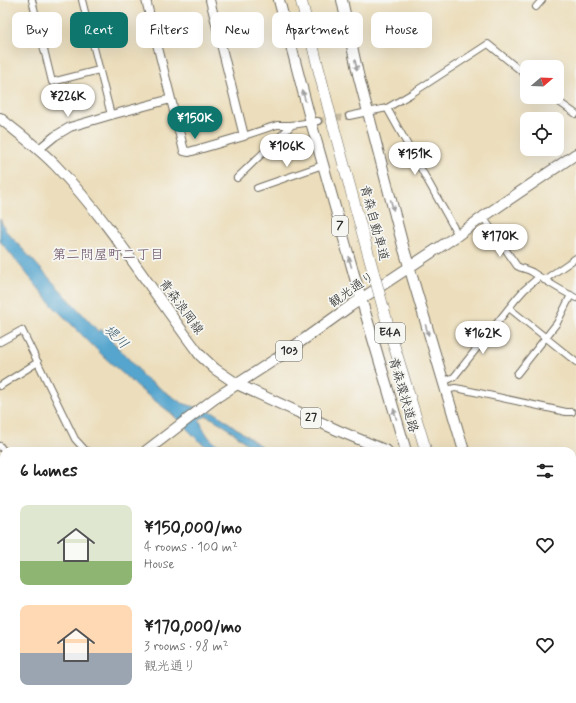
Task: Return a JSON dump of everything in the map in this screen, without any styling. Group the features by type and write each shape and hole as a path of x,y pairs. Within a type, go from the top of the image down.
{"highway":[{"name":"青森自動車道","path":"301,0 357,214 389,329 425,447"}],"main road":[{"name":"青森環状道路","path":"279,0 314,121 323,165 405,447"},
{"path":"342,0 358,74 408,267 463,447"},
{"name":"青森浪岡線","path":"0,118 39,149 71,182 109,229 200,355 215,369 237,384 377,447"},
{"name":"観光通り","path":"151,447 214,399 282,355 361,299 576,154"}],"street":[{"path":"32,0 52,82 99,70"},
{"path":"82,0 99,70 112,115"},
{"path":"146,0 184,151 189,152 277,125 292,125 314,121"},
{"path":"210,0 244,136"},
{"path":"536,6 542,0"},
{"path":"349,116 387,108 426,85 488,44 520,70"},
{"path":"39,149 55,136 70,127 170,99"},
{"path":"562,104 576,114"},
{"path":"387,108 458,235"},
{"path":"237,178 292,125"},
{"path":"256,188 323,165"},
{"path":"483,217 517,266 530,271 574,296 557,323 517,374"},
{"path":"572,412 566,412 461,388 444,386 454,376 524,290 541,278 576,258"},
{"path":"509,308 576,362"},
{"path":"0,342 22,330 75,439 82,447"},
{"path":"0,386 38,362"}],"water":[{"path":"0,219 5,230 99,332 101,329 138,369 143,377 182,403 217,414 263,447 250,447 226,427 207,416 199,419 204,431 212,441 221,447 207,447 199,441 171,413 141,390 103,356 53,306 0,241"}],"tunnel":[{"path":"318,121 349,116"}],"district":[{"name":"第二問屋町二丁目","path":"108,255"}],"water label":[{"name":"堤川","path":"116,337"}]}
